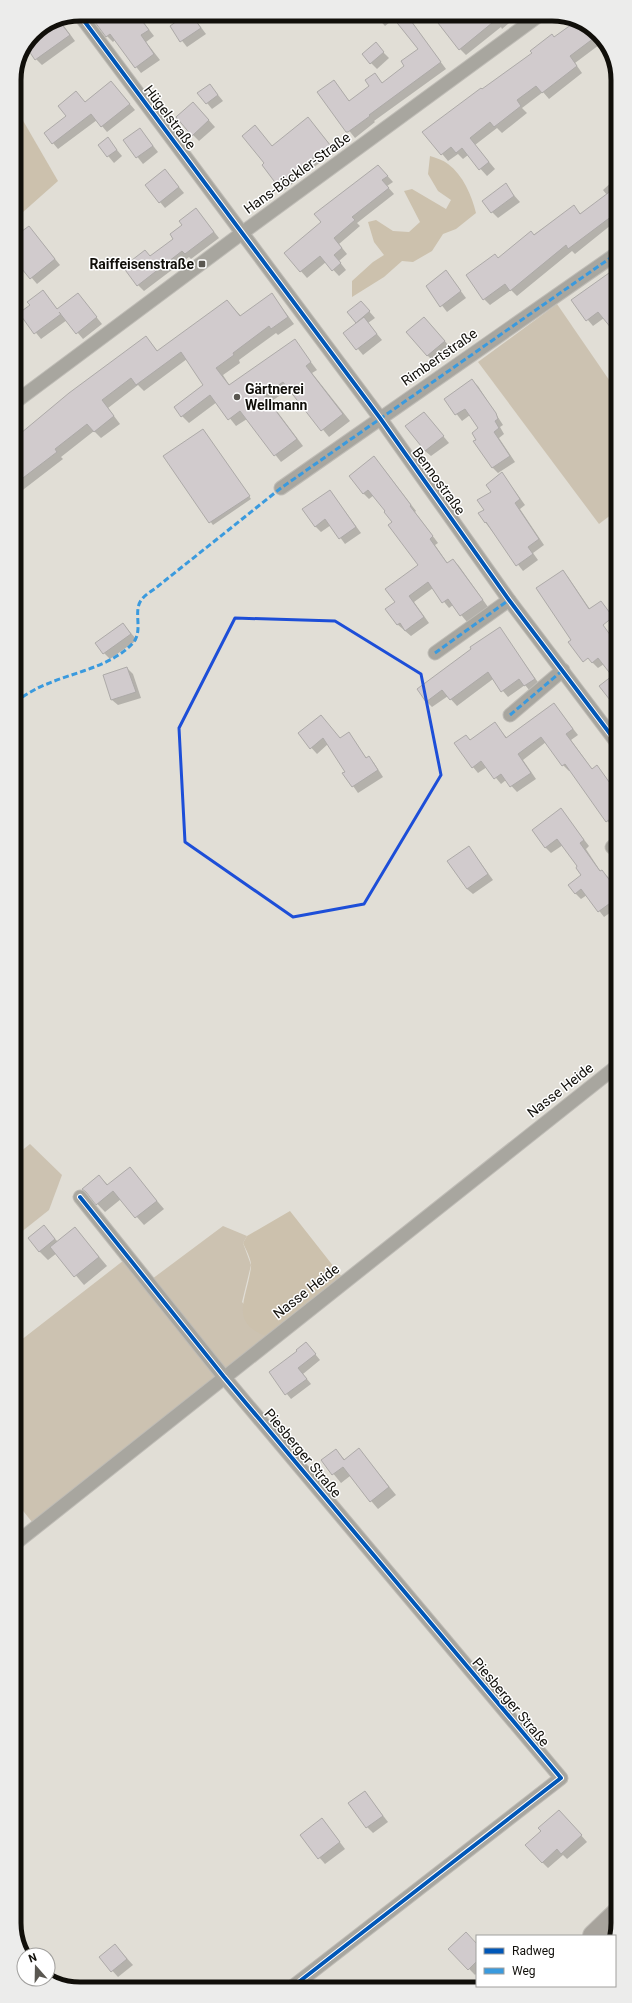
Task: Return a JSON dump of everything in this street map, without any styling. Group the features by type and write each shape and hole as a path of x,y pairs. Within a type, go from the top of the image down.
{"highway":[{"path":"595,1935 611,1920"}],"street":[{"name":"Hügelstraße","path":"84,21 242,233"},
{"name":"Hans-Böckler-Straße","path":"21,398 242,233 531,21"},
{"name":"Bennostraße","path":"242,233 380,418 509,600 611,735"},
{"name":"Rimbertstraße","path":"281,488 611,257"},
{"path":"435,653 509,600"},
{"path":"510,715 563,670"},
{"name":"Nasse Heide","path":"21,1539 611,1071"},
{"path":"80,1197 224,1377"},
{"name":"Piesberger Straße","path":"224,1377 561,1778 299,1982"}],"highlighted area":[{"path":"235,618 335,621 421,674 441,775 364,904 293,917 185,842 179,728"}],"shaded area":[{"path":"21,117 58,181 21,214"},
{"path":"430,156 446,163 458,174 469,193 476,213 456,229 443,234 432,251 413,262 402,261 384,277 352,297 352,281 373,262 384,255 374,242 368,222 376,220 393,231 409,232 420,222 404,191 412,189 446,209 451,200 438,191 428,174"},
{"path":"557,304 611,383 611,515 599,524 478,362"},
{"path":"30,1144 62,1175 49,1210 21,1232 21,1151"},
{"path":"290,1211 345,1281 273,1338 258,1333 249,1326 244,1319 244,1301 251,1261 243,1243 247,1236"},
{"path":"223,1226 247,1236 243,1243 251,1265 242,1302 273,1338 36,1527 21,1508 21,1340 128,1257 148,1282"}],"building":[{"path":"94,21 142,21 149,30 141,35 154,54 135,68 110,34 106,37"},
{"path":"177,21 196,21 201,28 180,42 170,26"},
{"path":"396,21 411,21 441,62 369,115 370,116 346,132 317,92 334,80 349,101 369,86 365,80 375,73 382,83 404,66 401,61 418,49"},
{"path":"436,21 494,21 459,50"},
{"path":"61,24 70,35 35,60 29,51 38,39"},
{"path":"572,24 582,29 594,38 570,56 577,66 542,93 536,86 517,100 521,106 494,127 490,122 470,138 489,162 479,170 462,148 456,153 451,147 441,155 422,132 481,88 482,89 532,53 530,51 552,34 554,37"},
{"path":"376,42 384,52 370,64 362,54"},
{"path":"111,81 130,104 101,127 91,114 52,144 44,133 66,116 58,106 76,91 85,102"},
{"path":"210,84 218,95 206,104 197,93"},
{"path":"193,102 209,120 192,136 176,117"},
{"path":"308,117 330,145 277,185 262,165 264,163 242,136 255,125 272,146"},
{"path":"140,128 153,146 136,158 123,140"},
{"path":"108,137 117,150 107,157 98,145"},
{"path":"378,165 388,176 382,180 389,188 352,217 355,220 334,238 342,248 334,255 341,263 332,271 320,256 300,272 284,253 321,222 314,214"},
{"path":"165,169 179,187 159,203 145,185"},
{"path":"506,183 514,196 491,213 482,201"},
{"path":"611,191 611,217 568,249 566,245 510,291 505,284 483,300 466,275 495,254 498,258 531,231 534,235 574,205 580,214"},
{"path":"196,208 214,232 185,254 182,251 137,286 123,267 145,250 150,256 173,239 170,234 182,225 179,221"},
{"path":"29,226 55,259 30,279 21,268 21,232"},
{"path":"446,270 461,291 440,307 426,286"},
{"path":"611,272 611,328 598,312 586,321 571,300"},
{"path":"43,290 57,309 78,293 97,317 76,334 61,314 34,334 21,316 21,312 30,305 27,302"},
{"path":"272,293 288,317 271,329 269,326 216,368 229,385 295,339 311,362 306,366 343,414 321,431 283,382 264,395 297,439 274,456 240,411 228,420 210,395 181,417 174,407 203,385 181,352 136,385 131,378 102,400 114,416 94,432 87,424 55,449 57,452 21,479 21,433 69,393 146,336 157,351 227,300 240,316"},
{"path":"361,301 370,311 356,323 347,312"},
{"path":"364,317 377,334 356,350 343,333"},
{"path":"424,317 445,341 427,356 406,332"},
{"path":"472,379 496,413 498,419 495,421 499,428 494,432 510,456 492,468 473,441 476,440 472,433 478,428 465,409 455,415 444,399"},
{"path":"424,412 444,436 425,451 405,426"},
{"path":"203,429 250,496 209,523 163,456"},
{"path":"374,456 433,536 430,539 447,563 453,559 483,600 460,616 448,599 442,603 428,582 409,596 424,617 405,631 400,623 397,625 385,609 395,602 385,589 418,565 388,525 392,522 384,512 385,511 368,490 363,494 349,476"},
{"path":"502,472 520,499 515,503 539,539 528,547 533,554 516,566 486,522 485,523 478,513 484,510 477,500 491,492 486,485"},
{"path":"330,490 356,527 339,539 325,519 315,527 302,509"},
{"path":"563,570 589,609 601,601 611,614 611,619 603,625 611,636 611,675 598,658 592,663 588,658 583,662 568,642 571,640 536,588"},
{"path":"123,623 131,634 103,654 95,643"},
{"path":"500,627 535,679 524,686 519,679 501,692 488,672 450,700 442,690 426,702 417,689 471,649 470,647"},
{"path":"127,667 136,692 111,700 103,675"},
{"path":"611,677 611,701 599,686"},
{"path":"554,703 573,729 566,734 592,769 597,765 611,785 611,818 606,822 565,764 562,766 541,737 518,754 531,773 510,787 501,774 494,779 481,761 472,768 454,743 466,735 470,740 495,722 506,738"},
{"path":"321,715 340,738 349,732 366,758 369,756 378,770 352,787 342,773 345,772 323,738 310,749 298,733"},
{"path":"561,808 584,840 580,843 600,871 602,870 611,882 611,902 598,912 581,889 575,894 568,885 581,875 576,868 577,866 557,839 545,848 532,830"},
{"path":"469,846 488,874 467,889 447,861"},
{"path":"130,1167 157,1201 135,1218 113,1191 96,1205 82,1189 99,1175 107,1185"},
{"path":"44,1225 55,1239 39,1252 28,1238"},
{"path":"75,1227 99,1257 74,1277 50,1247"},
{"path":"306,1342 316,1354 298,1368 307,1379 285,1395 269,1372 297,1351 296,1350"},
{"path":"359,1448 389,1487 370,1502 343,1467 332,1475 321,1460 336,1449 344,1460"},
{"path":"365,1791 383,1816 366,1828 348,1803"},
{"path":"559,1810 582,1835 561,1854 557,1849 542,1863 525,1845 541,1831 538,1828"},
{"path":"322,1818 340,1842 318,1859 300,1835"},
{"path":"466,1932 476,1943 476,1962 468,1970 448,1949"},
{"path":"115,1944 127,1959 111,1972 99,1957"}],"marked path":[{"path":"21,698 39,688 104,663 124,651 136,638 138,632 139,604 147,594 281,488 611,257"},
{"path":"435,653 509,600"},
{"path":"510,715 563,670"}],"cycle path":[{"path":"84,21 380,418 509,600 611,735"},
{"path":"80,1197 224,1377 561,1778 299,1982"}],"place":[{"name":"Raiffeisenstraße","path":"202,264"},
{"name":"Gärtnerei Wellmann","path":"237,397"}]}
